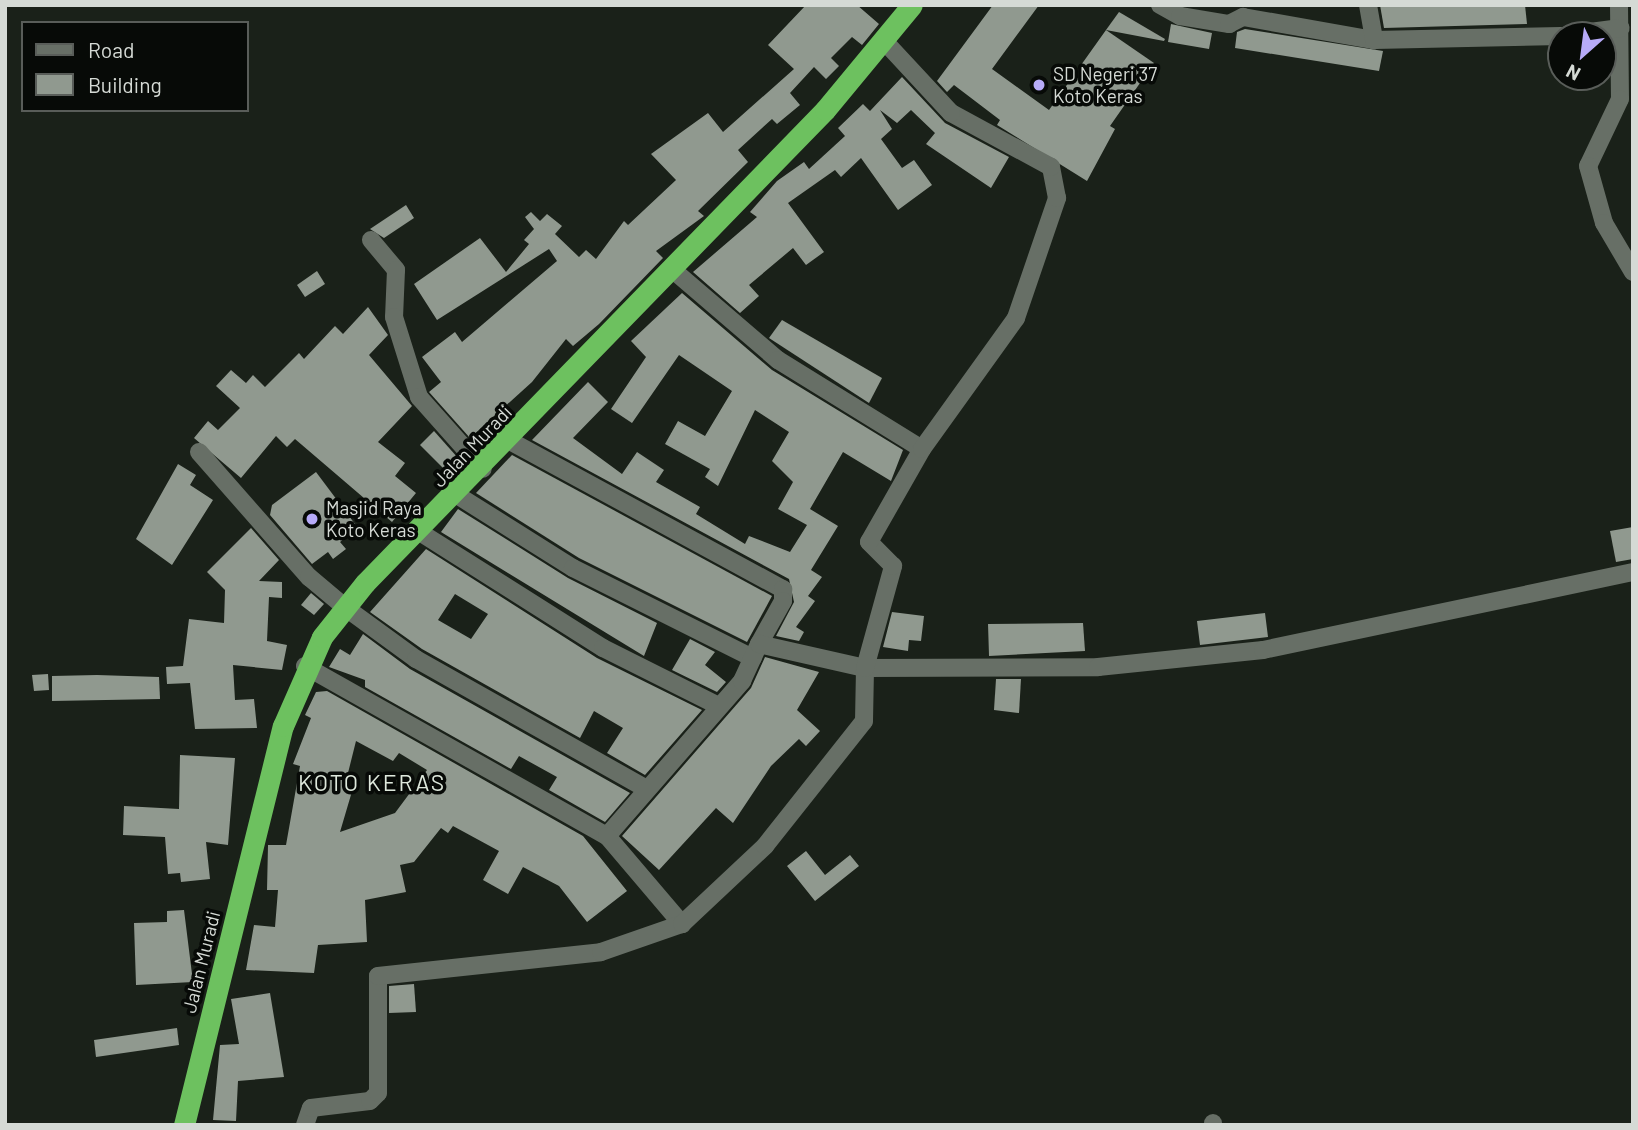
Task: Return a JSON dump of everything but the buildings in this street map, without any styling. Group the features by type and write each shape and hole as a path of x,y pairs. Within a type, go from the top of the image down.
{"highway":[{"name":"Jalan Muradi","path":"184,1125 282,726 305,666 346,607 418,531 483,469 673,270 884,41 912,5"}],"street":[{"path":"1160,5 1180,16 1229,24 1246,11 1374,40 1547,36"},
{"path":"1368,5 1374,40"},
{"path":"1619,5 1620,99 1588,166 1604,223 1633,272"},
{"path":"1617,29 1621,28"},
{"path":"305,1125 309,1108 370,1101 378,1093 378,976 601,952 682,924 765,846 864,721 865,668 892,566 869,542 922,449 1016,318 1056,198 1056,173 951,113 884,41"},
{"path":"370,240 399,280 394,317 419,397 483,469"},
{"path":"673,270 778,360 922,449"},
{"path":"510,441 783,589 783,601 756,651 719,706 645,788 607,836"},
{"path":"199,452 309,577 346,607 416,659 645,788"},
{"path":"457,495 573,568 756,651 865,668 1098,667 1263,650 1633,572"},
{"path":"418,531 603,648 719,706"},
{"path":"305,666 607,836 682,924"}],"place":[{"name":"SD Negeri 37 Koto Keras","path":"1039,85"},
{"name":"Masjid Raya Koto Keras","path":"312,519"}],"district":[{"name":"KOTO KERAS","path":"372,782"}]}
